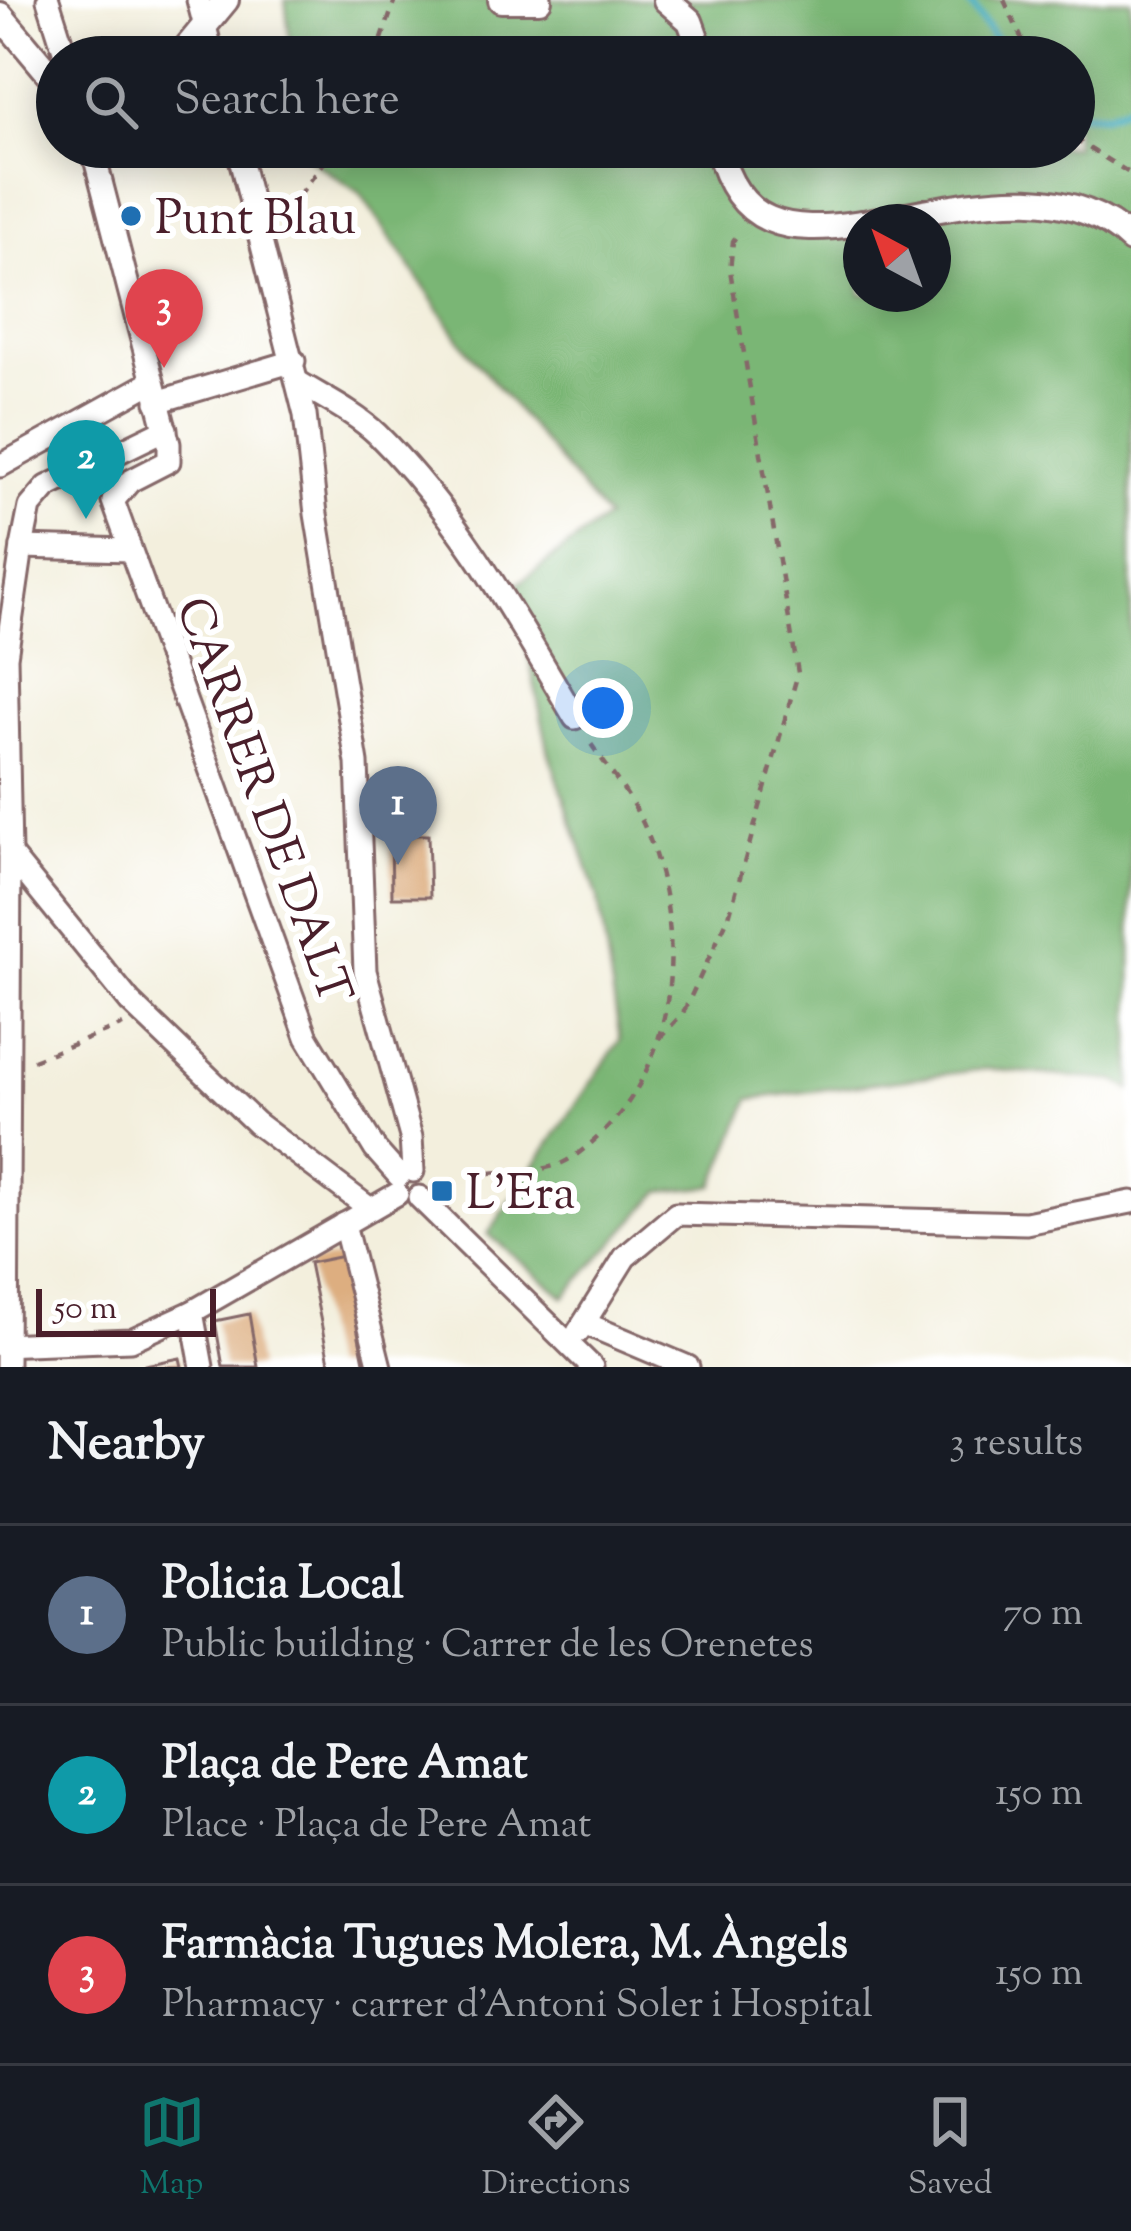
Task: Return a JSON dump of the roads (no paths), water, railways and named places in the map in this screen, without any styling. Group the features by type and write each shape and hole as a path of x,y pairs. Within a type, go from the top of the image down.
{"street":[{"path":"48,0 59,36"},
{"path":"198,0 208,36"},
{"path":"199,36 226,0"},
{"path":"501,0 539,0"},
{"path":"665,0 690,21 695,36"},
{"path":"0,15 36,58"},
{"path":"97,168 166,429 47,487 30,507 22,547 6,657 10,854 5,1352 130,1340 192,1312 407,1185 412,1137 364,971 357,764 296,372 243,168"},
{"path":"724,168 730,187 754,212 784,228 843,224"},
{"path":"951,210 1059,202 1104,216 1131,240"},
{"path":"0,466 154,393 296,372 373,430 420,483 502,594 575,718"},
{"name":"CARRER DE DALT","path":"166,429 169,461 130,481 113,501 307,1037 375,1149 592,1367"},
{"path":"22,547 130,550"},
{"path":"10,854 145,1016 256,1123 369,1208"},
{"path":"571,1342 625,1257 676,1214 1026,1223 1131,1202"},
{"path":"344,1224 380,1367"},
{"path":"192,1312 202,1367"},
{"path":"584,1323 688,1367"}],"waterway":[{"path":"968,0 993,36"},
{"path":"1095,114 1131,105"}],"place":[{"name":"Punt Blau","path":"131,216"},
{"name":"Farmàcia Tugues Molera, M. Àngels","path":"164,368"},
{"name":"Plaça de Pere Amat","path":"86,519"},
{"name":"Policia Local","path":"398,865"},
{"name":"L'Era","path":"442,1191"}]}
